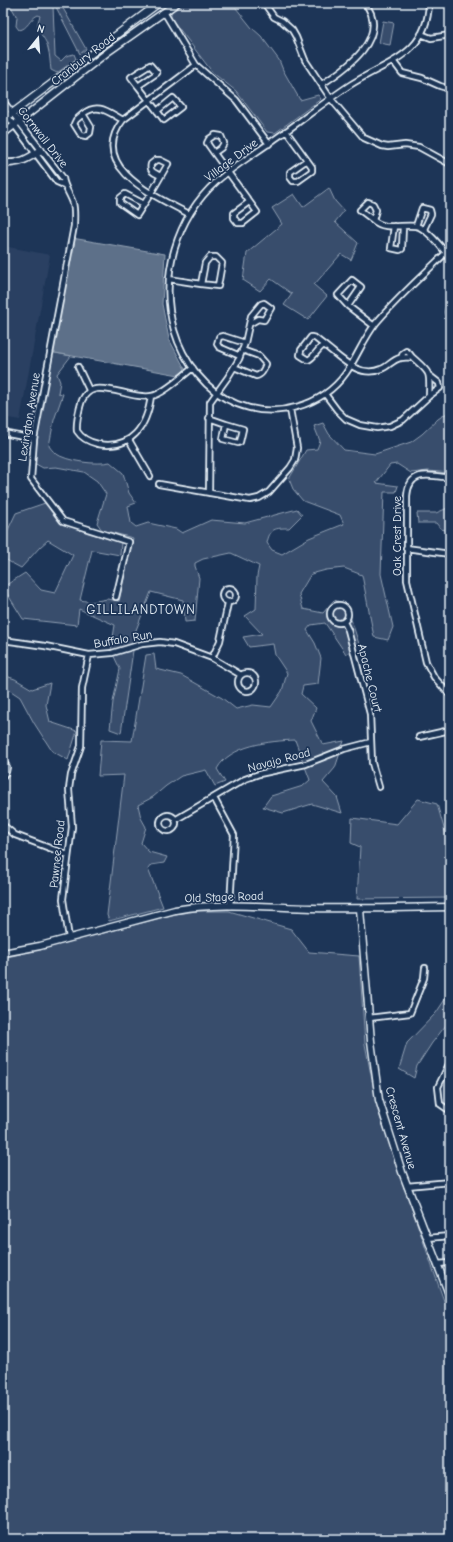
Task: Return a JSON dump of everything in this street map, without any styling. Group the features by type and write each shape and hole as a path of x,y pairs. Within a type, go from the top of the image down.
{"main road":[{"name":"Cranbury Road","path":"8,117 159,3"},
{"name":"Cranbury Road","path":"3,134 109,51 177,3"},
{"path":"3,162 22,162 39,152"},
{"name":"Old Stage Road","path":"3,953 69,938 175,910 194,908 230,906 360,909 450,907"},
{"name":"Crescent Avenue","path":"360,909 371,1041 379,1100 407,1186 450,1297"}],"street":[{"path":"264,3 274,17 282,21 292,30 296,36 305,60 331,99 361,135 369,141 382,146 388,147 405,145 419,147 450,164"},
{"path":"322,84 351,63 369,40 372,34 373,23 372,16 365,3"},
{"name":"Village Drive","path":"430,3 428,18 421,34 406,53 350,85 228,173 207,191 190,214 176,243 172,257 169,279 169,302 175,332 187,360 193,368 206,384 228,401 246,407 273,411 290,409 309,403 325,394 339,382 374,326 450,248"},
{"path":"164,12 196,64 236,100 269,144"},
{"path":"421,34 431,38 450,35"},
{"path":"393,61 402,73 450,88"},
{"path":"138,86 157,73 150,64 131,77 148,99 157,111 164,120 181,107 174,98 157,111"},
{"path":"190,214 151,193 125,175 116,160 114,138 123,120 148,99 196,64"},
{"name":"Cornwall Drive","path":"3,100 8,117"},
{"path":"83,114 91,127 90,133 86,136 81,135 74,124 83,114 92,109 99,108 123,120"},
{"name":"Cornwall Drive","path":"3,110 8,117 17,124 39,152 57,182 64,185"},
{"path":"286,132 307,160 312,167 312,171 298,181 293,181 290,177 290,172 307,160"},
{"path":"214,153 228,173 249,202 256,212 243,223 238,223 234,218 234,213 249,202"},
{"path":"144,204 128,194 124,194 120,198 120,203 122,205 137,215 144,204 151,193 161,176 168,164 158,159 152,162 150,166 152,172 161,176"},
{"name":"Lexington Avenue","path":"64,185 73,204 74,226 34,438 31,478 63,521 129,542 116,597"},
{"path":"416,226 422,208 430,210 431,214 424,230"},
{"path":"373,220 380,225 389,227 416,226 424,230 450,258"},
{"path":"394,226 391,248 400,250 402,249 403,226"},
{"path":"169,279 201,284 218,286 222,266 219,259 213,257 206,261 201,284"},
{"path":"348,306 361,287 352,280 338,295 348,306 374,326"},
{"path":"450,302 448,312 450,320"},
{"path":"209,493 210,402 240,356 251,323 251,316 261,304 264,303 271,308 264,320 258,319 251,323"},
{"path":"240,356 219,347 217,340 218,337 223,336 245,343"},
{"path":"324,345 320,347 308,360 300,355 301,350 311,337 315,338 360,371 374,371 382,369 395,360 412,357 426,370 430,376 439,383 440,388 403,420 390,426 371,428 355,424 340,415 325,394"},
{"path":"234,367 256,376 261,374 264,369 266,364 259,356 242,350"},
{"path":"78,367 89,390"},
{"path":"151,396 146,418 139,430 129,440 117,444 100,444 84,440 76,427 82,399 89,390 98,388 138,396 151,396 162,392 193,368"},
{"path":"429,396 430,376"},
{"path":"159,484 250,500 259,498 269,492 290,468 296,454 296,442 290,409"},
{"path":"209,418 243,429 240,442 238,443 223,439 226,424"},
{"path":"3,434 34,438"},
{"path":"129,440 150,476"},
{"name":"Oak Crest Drive","path":"450,478 426,474 418,476 411,482 407,490 406,548 407,580 426,662 434,677 450,695"},
{"path":"406,548 450,554"},
{"path":"212,658 220,641 228,603"},
{"path":"340,605 347,610 347,617 344,622 337,623 330,619 329,613 333,607 340,605"},
{"name":"Apache Court","path":"344,622 348,630 369,708 372,763 379,787"},
{"name":"Buffalo Run","path":"3,640 45,646 89,655 107,654 142,644 160,642 183,646 195,653 212,658 241,675"},
{"name":"Pawnee Road","path":"69,938 62,899 72,828 69,789 81,746 82,688 89,655"},
{"path":"419,736 450,730"},
{"name":"Navajo Road","path":"175,820 245,779 259,774 306,764 344,749 372,742"},
{"path":"3,761 7,767 3,776"},
{"path":"214,798 234,835 230,906"},
{"path":"3,825 15,835 68,856"},
{"path":"369,1018 410,1013 424,978 425,968"},
{"path":"450,1062 438,1087 440,1104 450,1111"},
{"path":"407,1186 450,1182"},
{"path":"427,1238 450,1236"},
{"path":"437,1264 450,1263"}],"shaded area":[{"path":"9,3 60,3 86,49 80,54 55,5 53,6 55,56 61,61 66,56 74,54 76,59 57,73 51,70 47,43 38,26 40,16 38,15 32,19 24,28 19,30 16,26 17,17"},
{"path":"181,3 232,3 252,28 261,36 279,60 300,100 318,95 321,99 275,133 267,132 236,91 213,73 171,18 172,11"},
{"path":"383,21 394,23 390,45 379,43"},
{"path":"329,188 335,201 344,211 335,222 358,243 351,260 341,254 314,285 327,296 308,320 284,305 292,294 271,279 260,291 243,280 247,253 282,224 272,208 294,194 303,207"},
{"path":"72,238 165,254 162,304 169,339 185,369 179,375 50,352"},
{"path":"3,246 50,255 20,420 3,417"},
{"path":"50,352 71,356 57,374 60,382 58,393 63,394 54,420 49,446 55,453 67,459 90,463 110,462 123,473 129,493 136,503 128,506 131,523 136,527 148,523 176,529 182,533 211,520 245,523 297,509 302,515 289,528 274,530 268,538 267,543 272,550 282,554 309,538 344,524 340,515 303,501 293,489 289,479 306,450 317,449 320,441 314,426 323,423 329,434 344,450 375,454 411,442 438,419 450,411 450,473 428,471 411,473 397,464 390,465 376,483 398,486 396,492 384,492 381,574 393,627 388,640 374,637 362,575 344,568 326,570 311,574 299,594 303,609 323,613 334,600 343,603 351,619 359,644 346,654 325,623 311,625 307,630 315,643 321,658 318,684 303,686 301,694 316,708 311,721 323,745 344,741 335,768 323,782 337,797 342,813 312,804 283,813 263,807 271,796 303,786 310,780 295,740 263,743 231,754 217,769 225,782 215,786 206,770 181,776 153,797 138,805 141,818 146,827 141,843 149,852 167,857 164,863 151,865 148,869 163,907 109,921 107,915 124,775 98,776 101,740 132,741 146,655 154,654 156,669 181,675 222,698 236,709 253,705 271,707 282,691 287,673 275,655 273,644 249,647 243,637 262,634 245,616 256,609 257,576 259,566 231,553 203,559 195,563 199,578 195,621 185,622 183,600 151,592 136,630 121,733 110,729 113,702 120,669 111,650 115,625 79,609 77,625 23,619 3,587 25,573 41,590 55,593 73,555 48,540 21,568 8,561 3,556 3,532 7,532 16,513 48,502 60,522 88,533 121,542 120,555 92,550 80,600 91,602 107,599 119,601 133,538 102,530 97,523 106,494 97,481 84,472 56,467 43,468 34,463"},
{"path":"450,507 450,531 441,529 436,523 418,523 417,513 436,513"},
{"path":"3,675 15,679 32,689 50,683 46,705 50,722 77,731 68,760 52,751 34,723 20,697 5,687 3,692"},
{"path":"418,799 437,804 450,849 450,898 357,899 360,847 351,843 352,818 397,824"},
{"path":"196,911 229,911 291,929 309,952 359,956 365,1044 378,1111 444,1301 450,1310 450,1539 3,1539 3,958 176,914"},
{"path":"450,992 450,1020 432,1043 417,1066 414,1078 399,1069 407,1043 436,1013"}],"district":[{"name":"GILLILANDTOWN","path":"141,609"}]}
